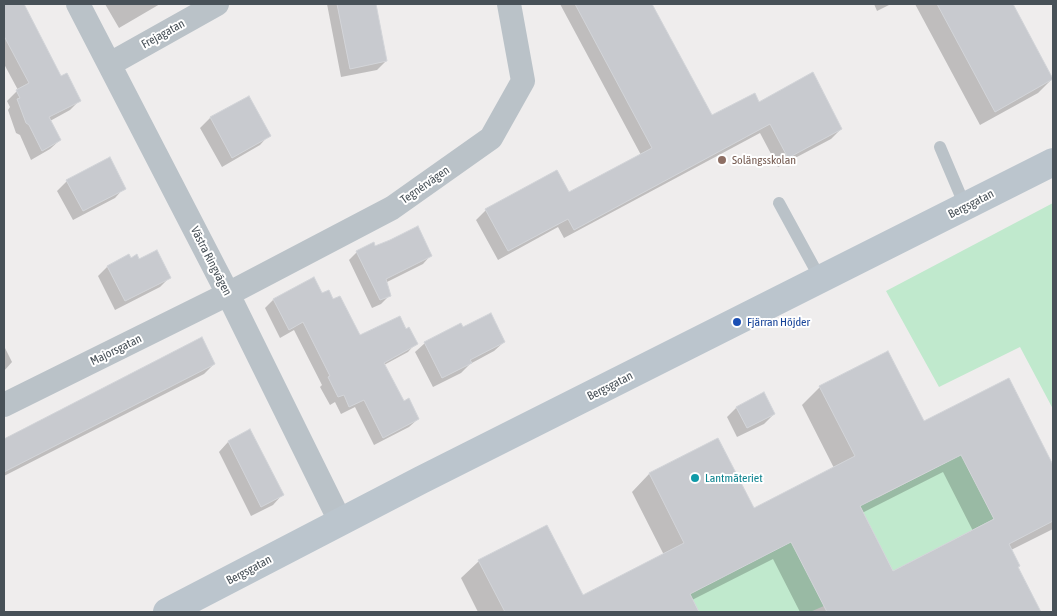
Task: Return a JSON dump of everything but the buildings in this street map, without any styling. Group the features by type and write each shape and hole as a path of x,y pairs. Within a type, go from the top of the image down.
{"street":[{"name":"Västra Ringvägen","path":"78,4 228,294 340,521"},
{"name":"Frejagatan","path":"110,64 216,4"},
{"name":"Tegnérvägen","path":"228,294 392,208 491,138 523,81 509,4"},
{"name":"Bergsgatan","path":"167,612 340,521 1053,162"},
{"name":"Majorsgatan","path":"4,406 228,294"}],"lane":[{"path":"940,147 966,206"},
{"path":"779,203 821,280"}],"green space":[{"path":"1053,203 1053,409 1020,347 939,387 886,291"},
{"path":"953,438 994,519 893,571 852,490 877,498 945,463"},
{"path":"783,525 824,606 810,612 699,612 681,577"}],"place":[{"name":"Solängsskolan","path":"722,160"},
{"name":"Fjärran Höjder","path":"737,322"},
{"name":"Lantmäteriet","path":"695,478"}]}
